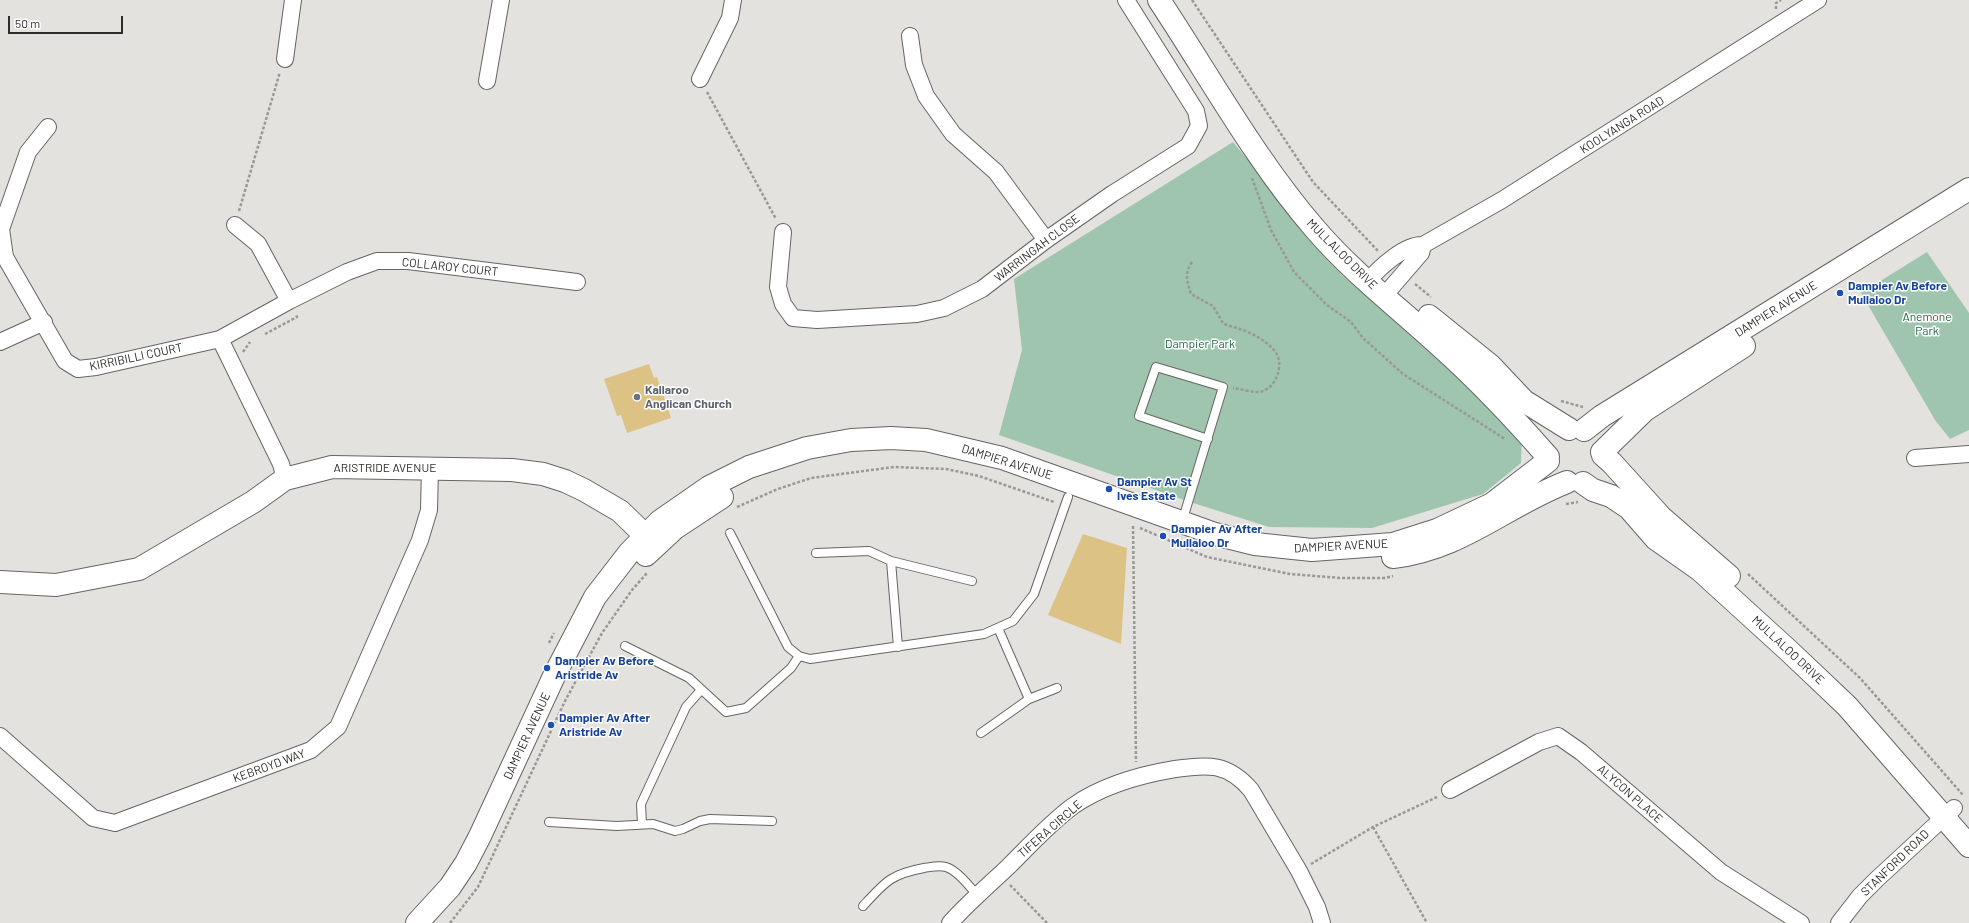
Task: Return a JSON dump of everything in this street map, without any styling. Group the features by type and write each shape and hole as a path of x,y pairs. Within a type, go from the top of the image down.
{"main road":[{"name":"MULLALOO DRIVE","path":"1159,0 1248,138 1316,230 1378,271"},
{"name":"MULLALOO DRIVE","path":"1177,0 1251,117 1310,202 1335,231 1393,285 1450,334 1493,368 1524,402 1577,430"},
{"name":"DAMPIER AVENUE","path":"1577,430 1969,189"},
{"name":"DAMPIER AVENUE","path":"1603,454 1645,410 1780,322 1969,206"},
{"name":"MULLALOO DRIVE","path":"1393,285 1477,382 1548,459"},
{"path":"1577,430 1596,438 1603,454 1598,473 1590,480 1575,482 1553,472 1548,459 1549,449 1554,439 1559,434 1577,430"},
{"name":"DAMPIER AVENUE","path":"436,923 471,882 570,673 615,592 637,564 651,540 660,520 686,502 749,467 806,448 850,440 891,438 926,440 1002,458 1182,523 1242,542 1282,548 1326,549 1393,544 1437,530 1492,504 1548,459"},
{"name":"DAMPIER AVENUE","path":"418,923 450,887 477,843 558,667 595,597 624,559 651,540 675,528 717,500 765,476 826,457 880,452 949,458 1008,474 1068,499 1239,555 1290,562 1333,562 1395,557 1440,546 1472,532 1548,489 1575,482"},
{"name":"MULLALOO DRIVE","path":"1603,454 1661,517 1760,604 1862,702 1904,748 1969,825"},
{"name":"ARISTRIDE AVENUE","path":"0,582 56,585 140,569 253,502 285,479 332,467 512,470 550,476 584,490 620,511 651,540"},
{"name":"MULLALOO DRIVE","path":"1575,482 1611,496 1629,508 1656,540 1700,570 1762,626 1954,808 1969,846"}],"street":[{"path":"285,59 293,0"},
{"path":"487,81 501,0"},
{"path":"700,79 730,18 733,0"},
{"name":"WARRINGAH CLOSE","path":"783,232 778,287 783,304 793,318 817,320 917,314 944,308 982,289 1046,240 1112,194 1188,146 1199,126 1196,111 1126,0"},
{"name":"KOOLYANGA ROAD","path":"1378,271 1417,245 1423,246 1529,183 1797,6 1818,0"},
{"path":"910,36 914,65 926,96 954,134 996,172 1046,240"},
{"name":"KIRRIBILLI COURT","path":"48,127 28,152 1,229 5,257 44,322 65,361 78,369 96,367 220,339"},
{"path":"235,225 258,244 289,301"},
{"name":"KOOLYANGA ROAD","path":"1393,285 1421,253 1423,246"},
{"name":"COLLAROY COURT","path":"220,339 289,301 347,272 377,261 408,261 577,282"},
{"path":"0,342 44,322"},
{"path":"220,339 282,464 285,479"},
{"path":"1915,458 1969,454"},
{"name":"KEBROYD WAY","path":"0,736 93,818 115,823 310,750 338,727 420,540 429,510 430,468"},
{"name":"ALYCON PLACE","path":"1450,790 1545,739 1558,736 1581,752 1721,872 1801,923"},
{"name":"TIFERA CIRCLE","path":"950,923 1073,806 1113,785 1136,777 1161,771 1204,765 1229,771 1242,778 1251,790 1299,872 1317,907 1322,923"},
{"name":"STANFORD ROAD","path":"1839,923 1860,896 1877,879 1954,808"}],"lane":[{"path":"1182,523 1208,439 1223,387 1156,367 1140,409 1139,416 1208,439"},
{"path":"730,533 788,647 799,656 810,659 984,634 1013,621 1034,594 1068,499"},
{"path":"816,553 869,551 891,561 972,581"},
{"path":"891,561 898,647"},
{"path":"998,628 1029,700"},
{"path":"625,646 689,678 726,712 746,708 790,668 799,656"},
{"path":"981,733 1029,700 1057,688"},
{"path":"642,824 642,804 686,707 701,690"},
{"path":"549,822 617,826 653,824 675,831 700,821 710,819 772,821"},
{"path":"863,906 884,884 895,876 938,866 946,867 954,871 978,896"}],"path":[{"path":"1192,0 1313,182 1350,222 1378,271"},
{"path":"235,225 285,59"},
{"path":"700,79 783,232"},
{"path":"1192,262 1187,268 1186,278 1191,294 1213,306 1222,323 1240,328 1264,341 1275,350 1279,360 1279,369 1275,381 1267,389 1258,392 1223,387"},
{"path":"1393,285 1432,298"},
{"path":"263,335 297,317 289,301"},
{"path":"243,358 242,353 249,342 256,338"},
{"path":"1557,399 1579,407 1586,407"},
{"path":"734,509 778,489 811,478 894,467 946,469 979,476 1055,502 1068,499"},
{"path":"1126,523 1207,557 1290,574 1366,578 1385,578 1398,575"},
{"path":"1133,526 1136,777"},
{"path":"450,923 478,887 565,701 602,633 640,580 651,569"},
{"path":"1743,570 1860,678 1954,808"},
{"path":"1299,872 1373,827 1450,790"},
{"path":"1373,827 1428,923"},
{"path":"1000,874 1046,923"}],"green space":[{"name":"Dampier Park","path":"1233,142 1342,275 1522,433 1521,463 1483,494 1372,528 1269,527 1190,502 999,435 1022,350 1014,279"},
{"name":"Anemone Park","path":"1927,252 1969,313 1969,430 1950,439 1935,420 1861,293"}],"building":[{"name":"Kallaroo Anglican Church","path":"649,364 654,378 657,377 671,418 627,433 621,415 617,416 604,379"},
{"path":"1083,534 1127,548 1121,644 1048,615"}],"place":[{"name":"Dampier Av Before Mullaloo Dr","path":"1840,293"},
{"name":"Kallaroo Anglican Church","path":"637,397"},
{"name":"Dampier Av St Ives Estate","path":"1109,489"},
{"name":"Dampier Av After Mullaloo Dr","path":"1163,536"},
{"name":"Dampier Av Before Aristride Av","path":"547,668"},
{"name":"Dampier Av After Aristride Av","path":"551,725"}]}
